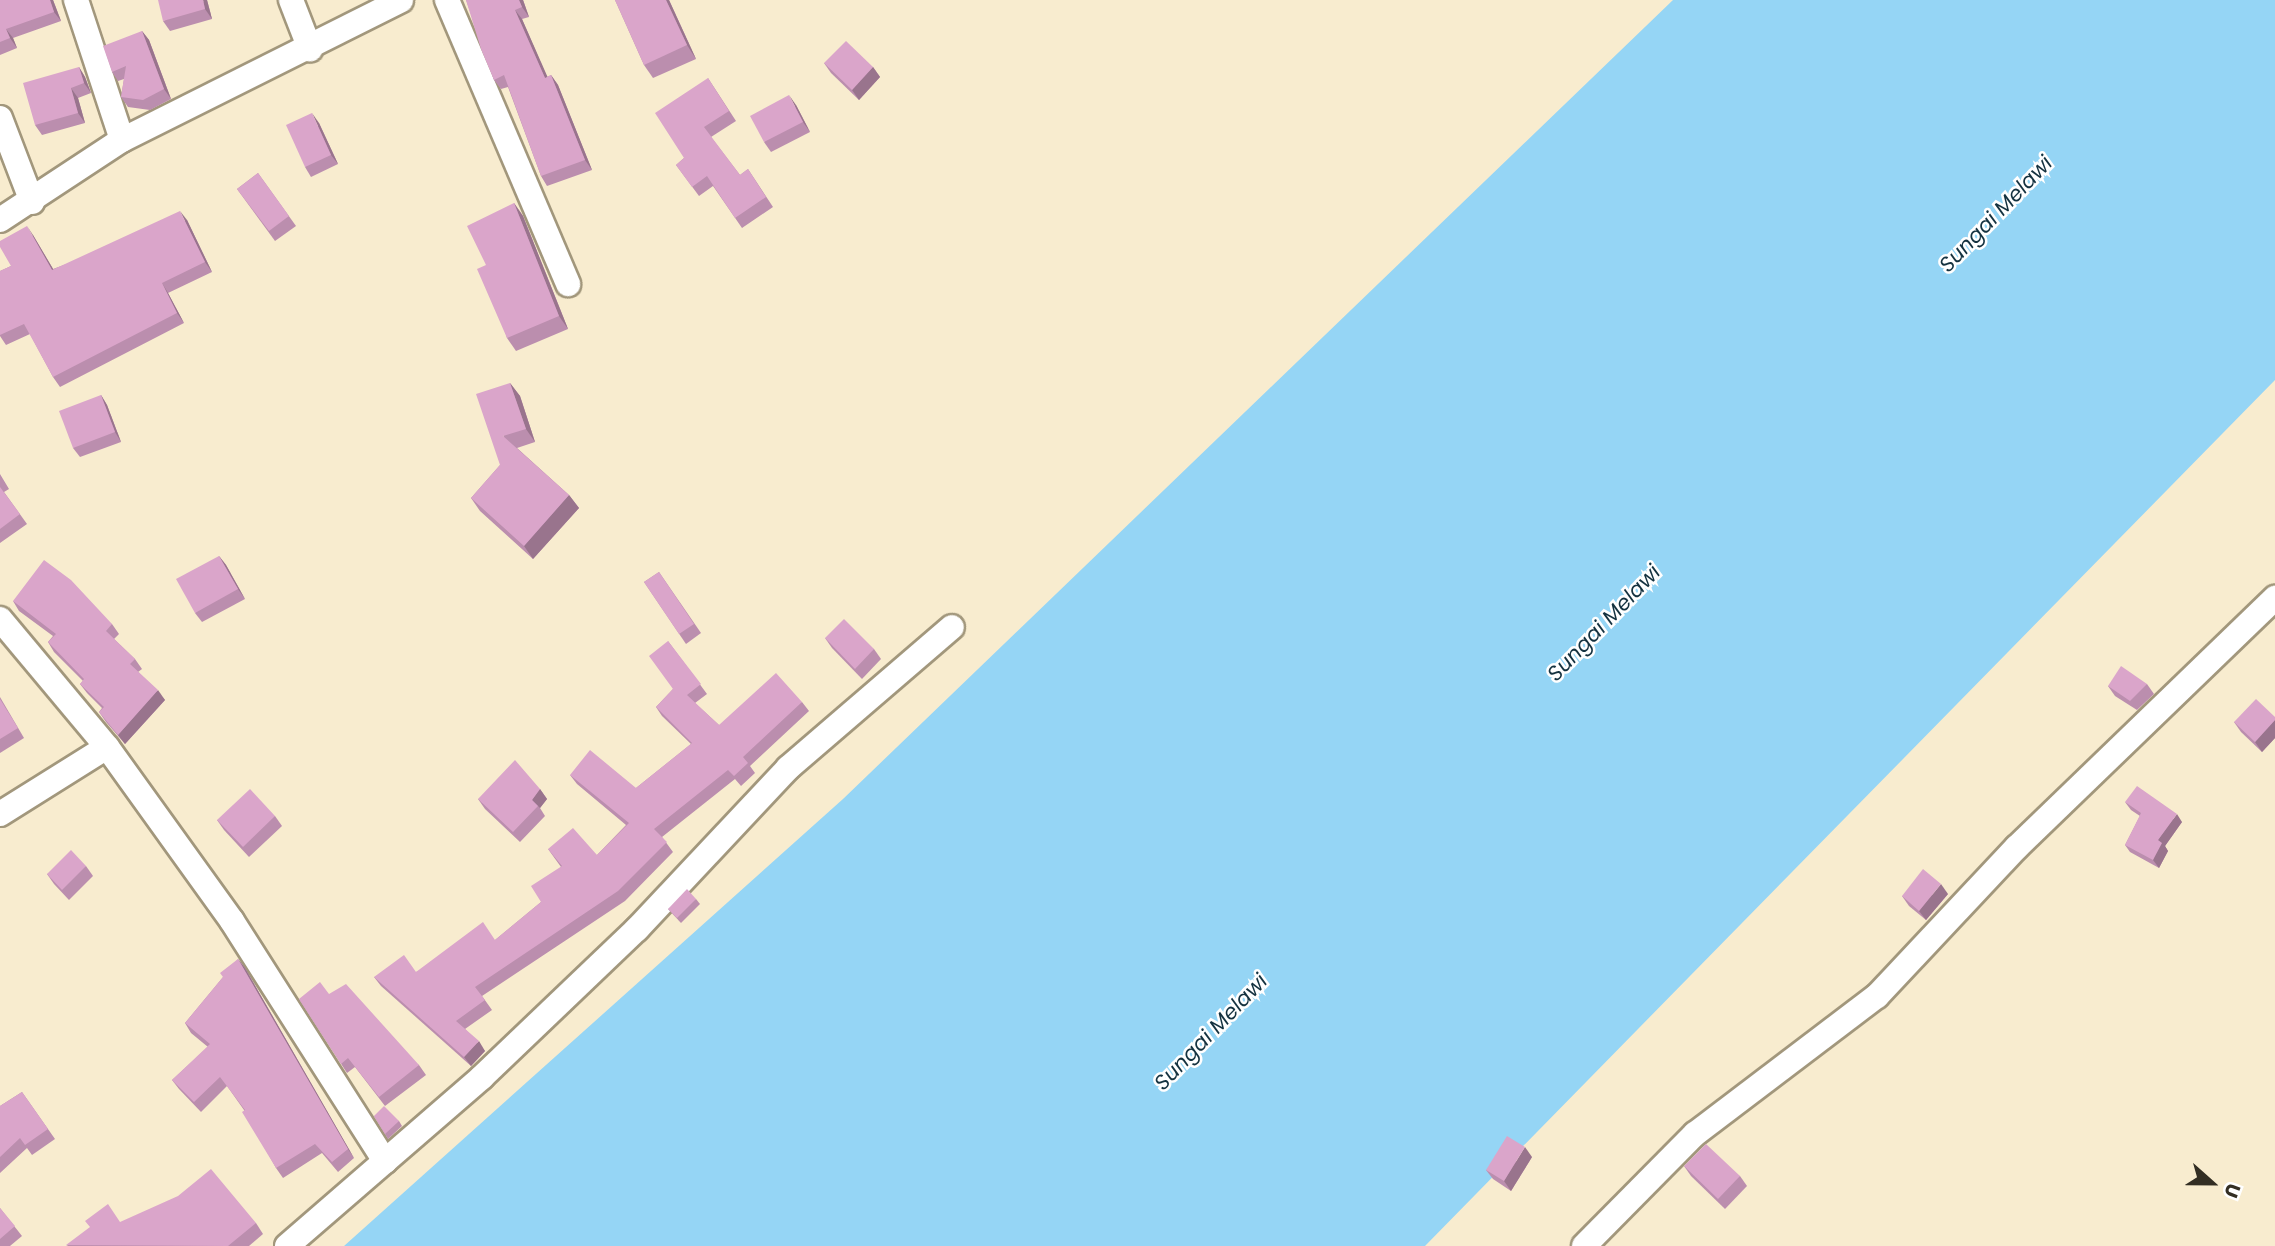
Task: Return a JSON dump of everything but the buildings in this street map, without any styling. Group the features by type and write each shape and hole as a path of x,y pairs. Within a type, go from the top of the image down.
{"street":[{"path":"76,0 122,140"},
{"path":"291,0 310,49"},
{"path":"0,220 32,202 122,140 310,49 372,7 401,0"},
{"path":"447,0 568,284"},
{"path":"0,118 32,202"},
{"path":"1584,1246 1695,1133 1877,996 2107,757 2275,598"},
{"path":"0,619 107,747 232,921 385,1161"},
{"path":"287,1246 482,1077 637,929 788,768 953,627"},
{"path":"0,814 107,747"}],"water":[{"name":"Sungai Melawi","path":"1673,0 2275,0 2275,380 1425,1246 344,1246 843,799"}]}
